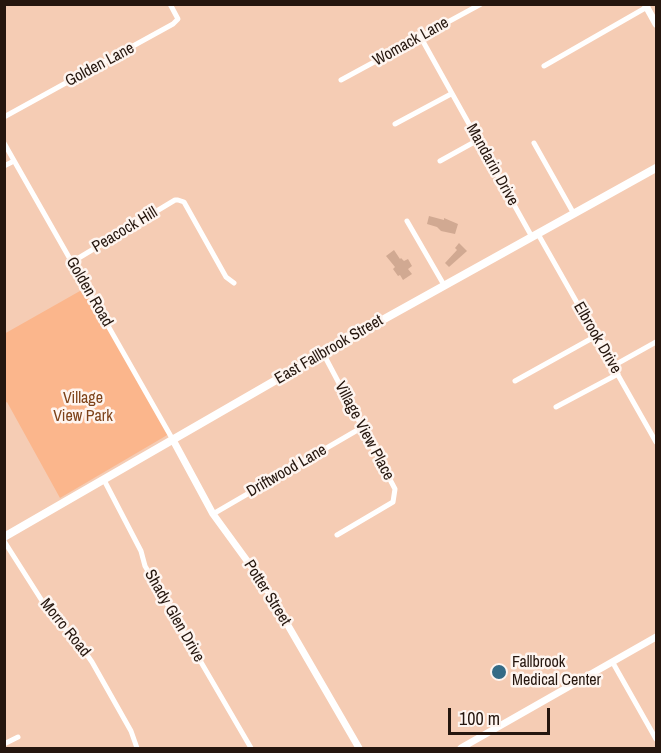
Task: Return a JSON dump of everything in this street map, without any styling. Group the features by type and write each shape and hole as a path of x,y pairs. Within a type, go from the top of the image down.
{"main road":[{"name":"East Fallbrook Street","path":"4,539 323,353 657,168"}],"street":[{"name":"Golden Lane","path":"4,117 173,24 178,19 170,4"},
{"name":"Womack Lane","path":"341,80 481,4"},
{"path":"544,66 646,6 657,24"},
{"name":"Mandarin Drive","path":"420,36 451,94 535,236"},
{"path":"395,124 451,94"},
{"path":"440,161 478,140"},
{"name":"Golden Road","path":"4,143 173,440"},
{"path":"534,144 574,214"},
{"path":"4,166 14,161"},
{"name":"Peacock Hill","path":"72,262 178,200 184,202 226,277 234,283"},
{"path":"407,221 444,285"},
{"name":"Elbrook Drive","path":"535,236 657,442"},
{"path":"514,381 596,336"},
{"path":"613,366 657,342"},
{"name":"Village View Place","path":"323,353 395,489 394,499 386,506 337,534"},
{"path":"556,407 618,374"},
{"name":"Driftwood Lane","path":"213,514 361,428"},
{"name":"Potter Street","path":"173,440 213,514 264,584 359,748"},
{"name":"Shady Glen Drive","path":"104,480 141,551 145,566 251,748"},
{"name":"Morro Road","path":"4,539 51,615 78,642 92,662 131,731 137,748"},
{"path":"461,748 657,637"},
{"path":"613,663 657,739"},
{"path":"4,744 18,737"}],"green space":[{"name":"Village View Park","path":"87,287 169,434 60,498 7,402 5,403 4,334"}],"building":[{"path":"429,216 444,220 444,218 458,224 455,234 441,231 427,224"},
{"path":"459,243 467,251 449,267 445,263 457,250 455,248"},
{"path":"394,250 400,259 404,261 408,259 412,266 408,269 412,274 403,280 393,269 395,267 386,256"}],"place":[{"name":"Fallbrook Medical Center","path":"499,672"}]}
